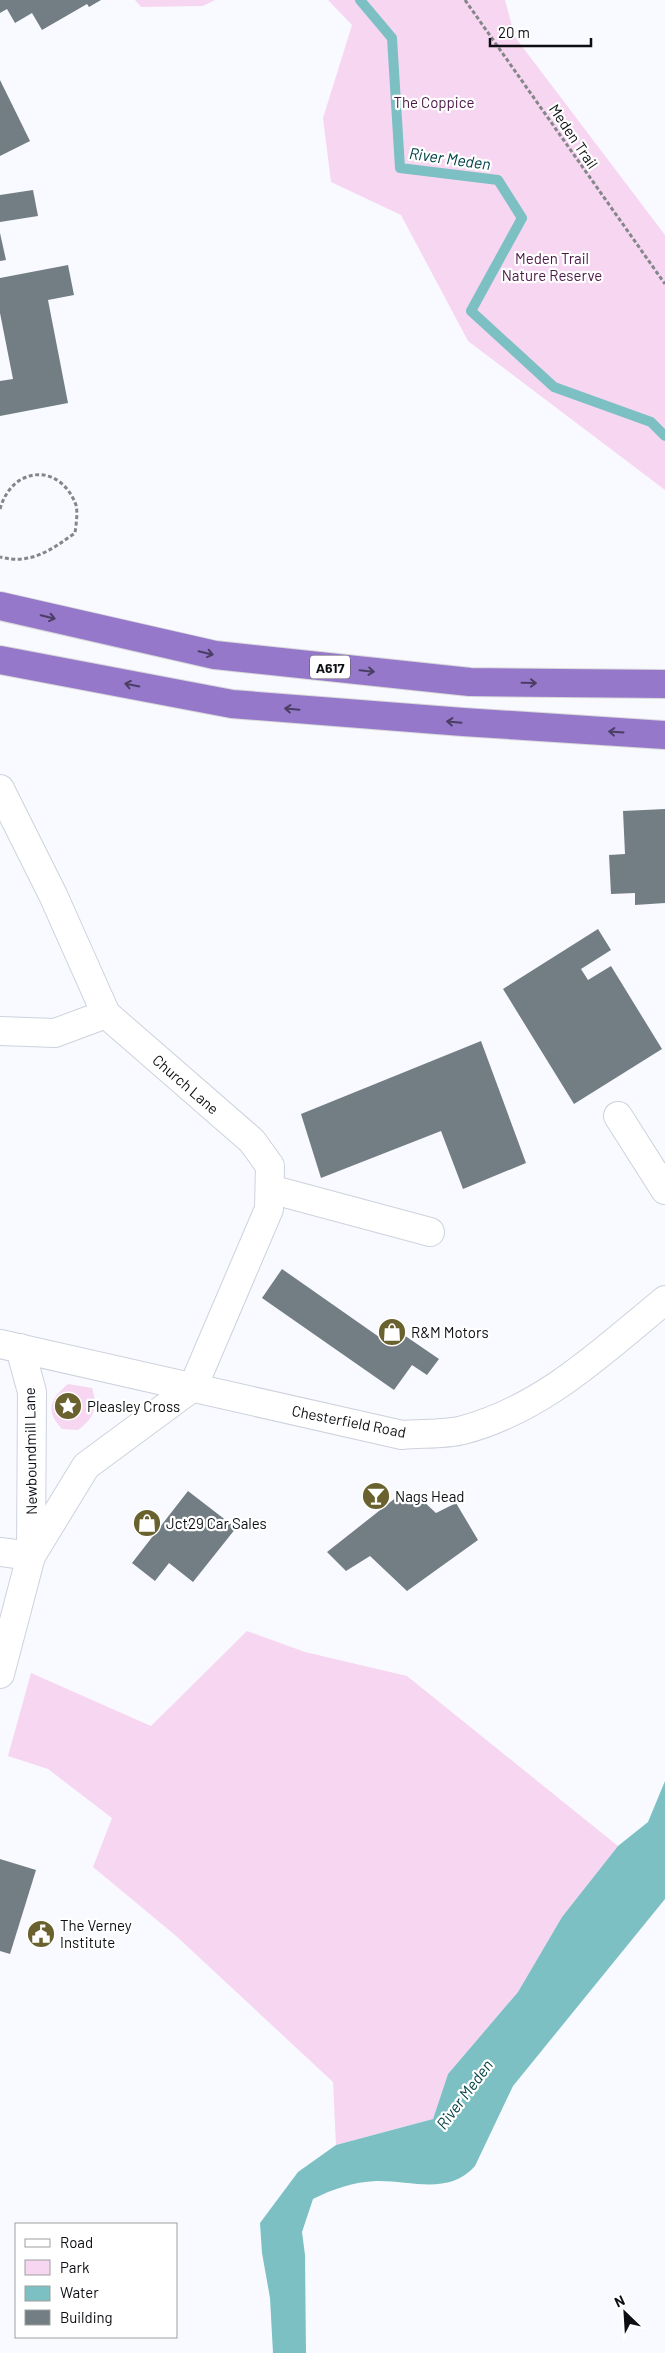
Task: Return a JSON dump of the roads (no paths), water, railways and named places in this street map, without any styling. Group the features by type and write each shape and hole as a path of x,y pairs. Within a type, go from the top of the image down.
{"highway":[{"name":"A617","path":"0,606 216,656 470,682 665,684"},
{"path":"0,660 232,704 665,735"}],"street":[{"name":"Church Lane","path":"0,789 53,895 106,1014 252,1141 270,1166 269,1209 193,1387"},
{"path":"0,1031 55,1032 106,1014"},
{"path":"618,1116 665,1190"},
{"path":"270,1189 430,1232"},
{"name":"Chesterfield Road","path":"10,1346 402,1435 462,1430 518,1408 572,1378 665,1300"},
{"name":"Newboundmill Lane","path":"0,1674 31,1556 32,1392 10,1346"},
{"name":"Newboundmill Lane","path":"31,1556 86,1466 193,1387"},
{"path":"0,1552 31,1556"}],"water":[{"path":"665,1781 665,1899 513,2086 475,2166 465,2175 441,2184 376,2181 351,2184 313,2199 302,2232 305,2255 306,2353 273,2353 270,2298 262,2253 260,2223 298,2172 336,2145 433,2119 448,2074 518,1992 562,1917 618,1846 648,1822"}],"waterway":[{"name":"River Meden","path":"360,0 392,38 400,168 498,180 522,218 471,311 554,387 651,422 665,436"}],"place":[{"name":"R&M Motors","path":"392,1332"},
{"name":"Pleasley Cross","path":"68,1406"},
{"name":"Nags Head","path":"376,1496"},
{"name":"Jct29 Car Sales","path":"147,1523"},
{"name":"The Verney Institute","path":"41,1934"}],"park label":[{"name":"The Coppice","path":"434,102"},
{"name":"Meden Trail Nature Reserve","path":"552,266"}]}
